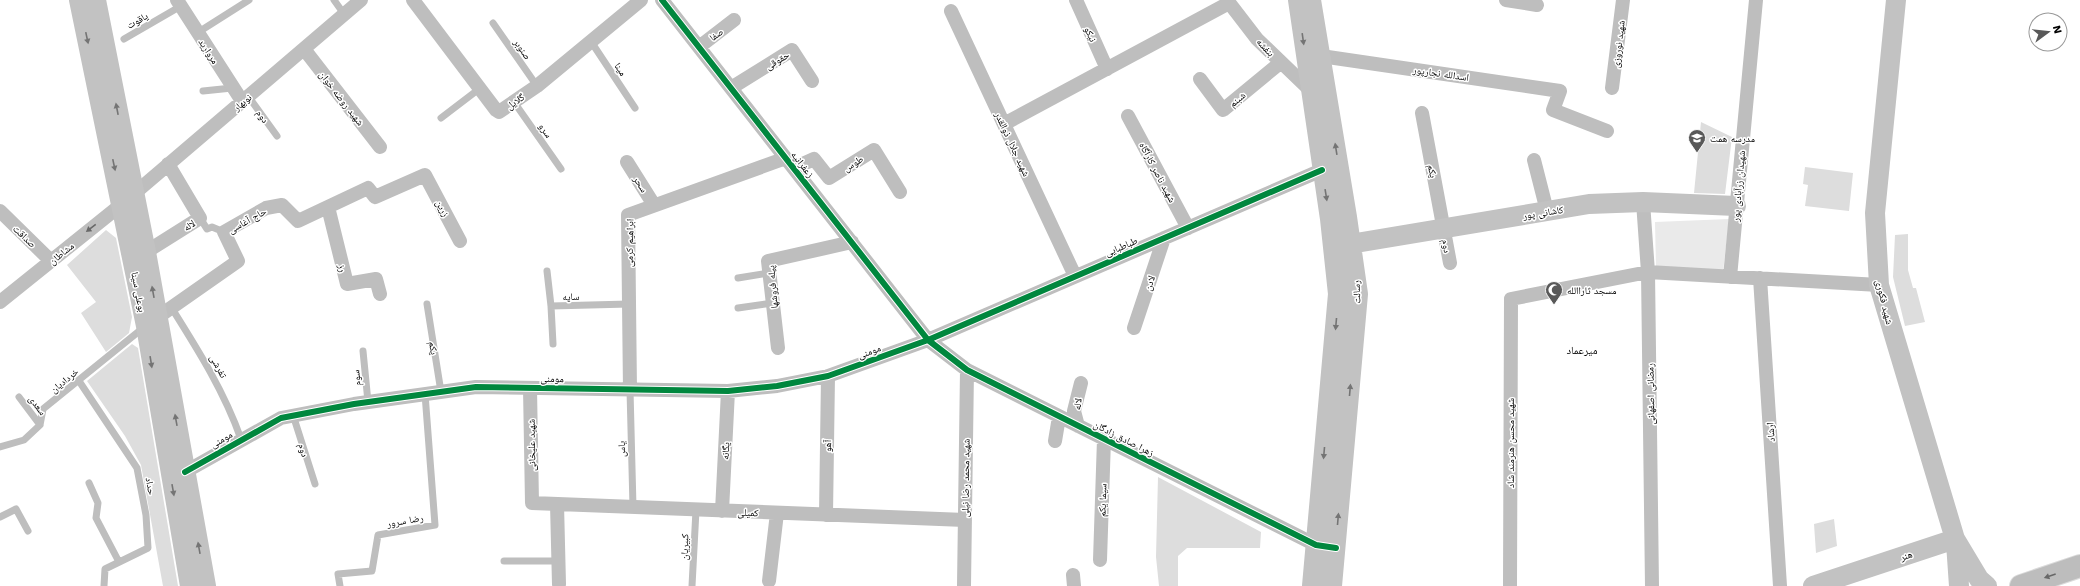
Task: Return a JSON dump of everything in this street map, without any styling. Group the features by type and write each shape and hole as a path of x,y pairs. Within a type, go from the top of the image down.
{"main road":[{"path":"2021,586 2080,566"}],"street":[{"name":"بوعلی سینا","path":"79,0 158,317 190,586"},
{"name":"بوعلی سینا","path":"96,0 128,199 146,252 206,586"},
{"name":"نوبهار","path":"128,199 361,0"},
{"name":"گلایل","path":"413,0 479,90 499,112 537,86 590,40 641,0"},
{"name":"زعفرانیه","path":"662,0 928,340"},
{"name":"نیکو","path":"1076,0 1107,69"},
{"name":"رسالت","path":"1298,0 1322,170 1342,245 1358,294 1332,586"},
{"name":"رسالت","path":"1311,0 1321,56 1342,245 1312,586"},
{"path":"1506,0 1537,4"},
{"name":"شهید نوروزی","path":"1612,88 1623,0"},
{"name":"شهیدان زرآبادی پور","path":"1730,277 1756,0"},
{"name":"شهید فکوری","path":"1896,0 1876,213 1879,285 1955,539 1979,579 1987,586"},
{"path":"1004,124 1228,2"},
{"name":"بنفشه","path":"1228,2 1257,39 1280,63 1310,90"},
{"name":"مروارید","path":"179,3 232,88 245,99"},
{"name":"شهید جلال ذوالقدر","path":"951,11 1075,276"},
{"name":"صفا","path":"699,47 734,20"},
{"name":"شهید روضه خوان","path":"304,49 380,147"},
{"name":"حقوقی","path":"731,88 792,50 812,81"},
{"name":"اسدالله نجارپور","path":"1321,56 1560,91 1553,110 1607,131"},
{"name":"شبنم","path":"1200,79 1223,110 1280,63"},
{"name":"یکم","path":"1422,113 1444,228"},
{"name":"شهید ناصر کارآگاه","path":"1128,116 1188,228"},
{"name":"طوس","path":"790,163 814,159 829,178 874,150 900,192"},
{"path":"1534,160 1547,211"},
{"name":"سحر","path":"628,162 654,206"},
{"name":"ابراهیم کرمی","path":"630,390 628,215 790,163"},
{"name":"لاله","path":"146,252 200,218 168,164"},
{"name":"طباطبایی","path":"928,340 1322,170"},
{"name":"حاج آغاسی","path":"158,317 238,261 224,232 266,208 282,205 298,221 368,188 375,197 425,175"},
{"name":"زرین","path":"425,175 460,241"},
{"name":"مشاطان","path":"0,302 128,199"},
{"name":"کاشانی پور","path":"1342,245 1589,204 1643,202 1736,206"},
{"name":"رمضانی اصفهانی","path":"1643,202 1648,272 1652,586"},
{"name":"رز","path":"328,207 347,284 376,279 380,294"},
{"name":"صداقت","path":"0,211 51,261"},
{"name":"دوم","path":"1444,228 1450,263"},
{"name":"لادن","path":"1134,328 1164,238"},
{"name":"پیله فروشها","path":"778,348 768,261 852,242"},
{"path":"1648,272 1879,285"},
{"name":"شهید محسن هنرمند شاد","path":"1510,586 1511,299 1648,272"},
{"name":"ارشاد","path":"1760,278 1780,586"},
{"name":"زهرا صادق زادگان","path":"928,340 967,370 1316,545 1336,548"},
{"name":"مومنی","path":"185,472 241,439 281,418 293,415 368,402 476,387 728,391 777,386 828,376 928,340"},
{"name":"شهید محمد رضا نیلی","path":"964,586 967,370"},
{"name":"آهو","path":"826,515 828,376"},
{"name":"لاله","path":"1078,426 1074,411 1081,383"},
{"name":"شهید علیخانی","path":"530,388 532,503"},
{"name":"یگانه","path":"722,511 728,391"},
{"path":"1055,441 1059,416"},
{"name":"سیما یکم","path":"1100,560 1104,439"},
{"name":"کمیلی","path":"532,503 965,520"},
{"path":"557,504 558,584"},
{"path":"769,582 777,513"},
{"path":"1955,539 1959,586"},
{"name":"هنر","path":"1813,586 1955,539"}],"lane":[{"path":"197,33 249,0"},
{"path":"334,0 344,14"},
{"name":"یاقوت","path":"124,39 179,3"},
{"name":"صنوبر","path":"493,24 537,86"},
{"name":"مینا","path":"590,40 635,108"},
{"path":"203,91 232,88"},
{"path":"441,118 479,90"},
{"name":"دوم","path":"245,99 277,136"},
{"name":"سرو","path":"514,102 560,169"},
{"path":"200,218 207,229 212,227 224,232"},
{"name":"سایه","path":"547,271 551,306 629,304"},
{"path":"738,278 769,273"},
{"path":"738,308 773,303"},
{"name":"یکم","path":"427,304 441,392"},
{"path":"551,306 553,344"},
{"name":"خردادیان","path":"40,426 43,409 158,317"},
{"name":"تفرشی","path":"158,317 217,383 231,411 241,439"},
{"name":"سوم","path":"363,351 368,402"},
{"name":"حداد","path":"79,381 131,457 139,475 146,515 148,548 105,569 104,586"},
{"name":"یاس","path":"630,390 633,507"},
{"name":"رضا سرور","path":"340,586 338,574 372,571 378,535 435,525 424,394"},
{"name":"سعدی","path":"19,397 40,426"},
{"name":"دوم","path":"293,415 315,484"},
{"path":"0,447 24,440 40,426"},
{"path":"89,483 98,503 96,518 119,562"},
{"path":"0,517 16,509 28,531"},
{"name":"کبیریان","path":"692,586 696,510"},
{"path":"504,561 558,561"}],"shaded area":[{"path":"1729,219 1723,272 1656,267 1655,222"}],"building":[{"path":"1701,122 1732,137 1725,194 1694,193"},
{"path":"1805,167 1853,173 1849,211 1805,206 1808,185 1803,184"},
{"path":"106,230 116,238 132,317 129,333 106,352 81,313 96,302 67,265"},
{"path":"1908,234 1908,270 1913,288 1916,288 1925,322 1905,326 1893,277 1895,235"},
{"path":"132,344 138,348 178,586 163,586 141,465 125,436 87,381"},
{"path":"1158,477 1261,532 1260,548 1187,548 1178,556 1178,586 1159,586 1156,557"},
{"path":"1834,519 1837,546 1816,553 1814,524"}],"cycle path":[{"path":"662,0 928,340 967,370 1316,545 1336,548"},
{"path":"185,472 281,418 354,404 476,387 728,391 777,386 828,376 928,340 1322,170"}],"place":[{"name":"مدرسه همت","path":"1697,153"},
{"name":"مسجد ثاراالله","path":"1554,305"}],"district":[{"name":"میرعماد","path":"1582,350"}]}
